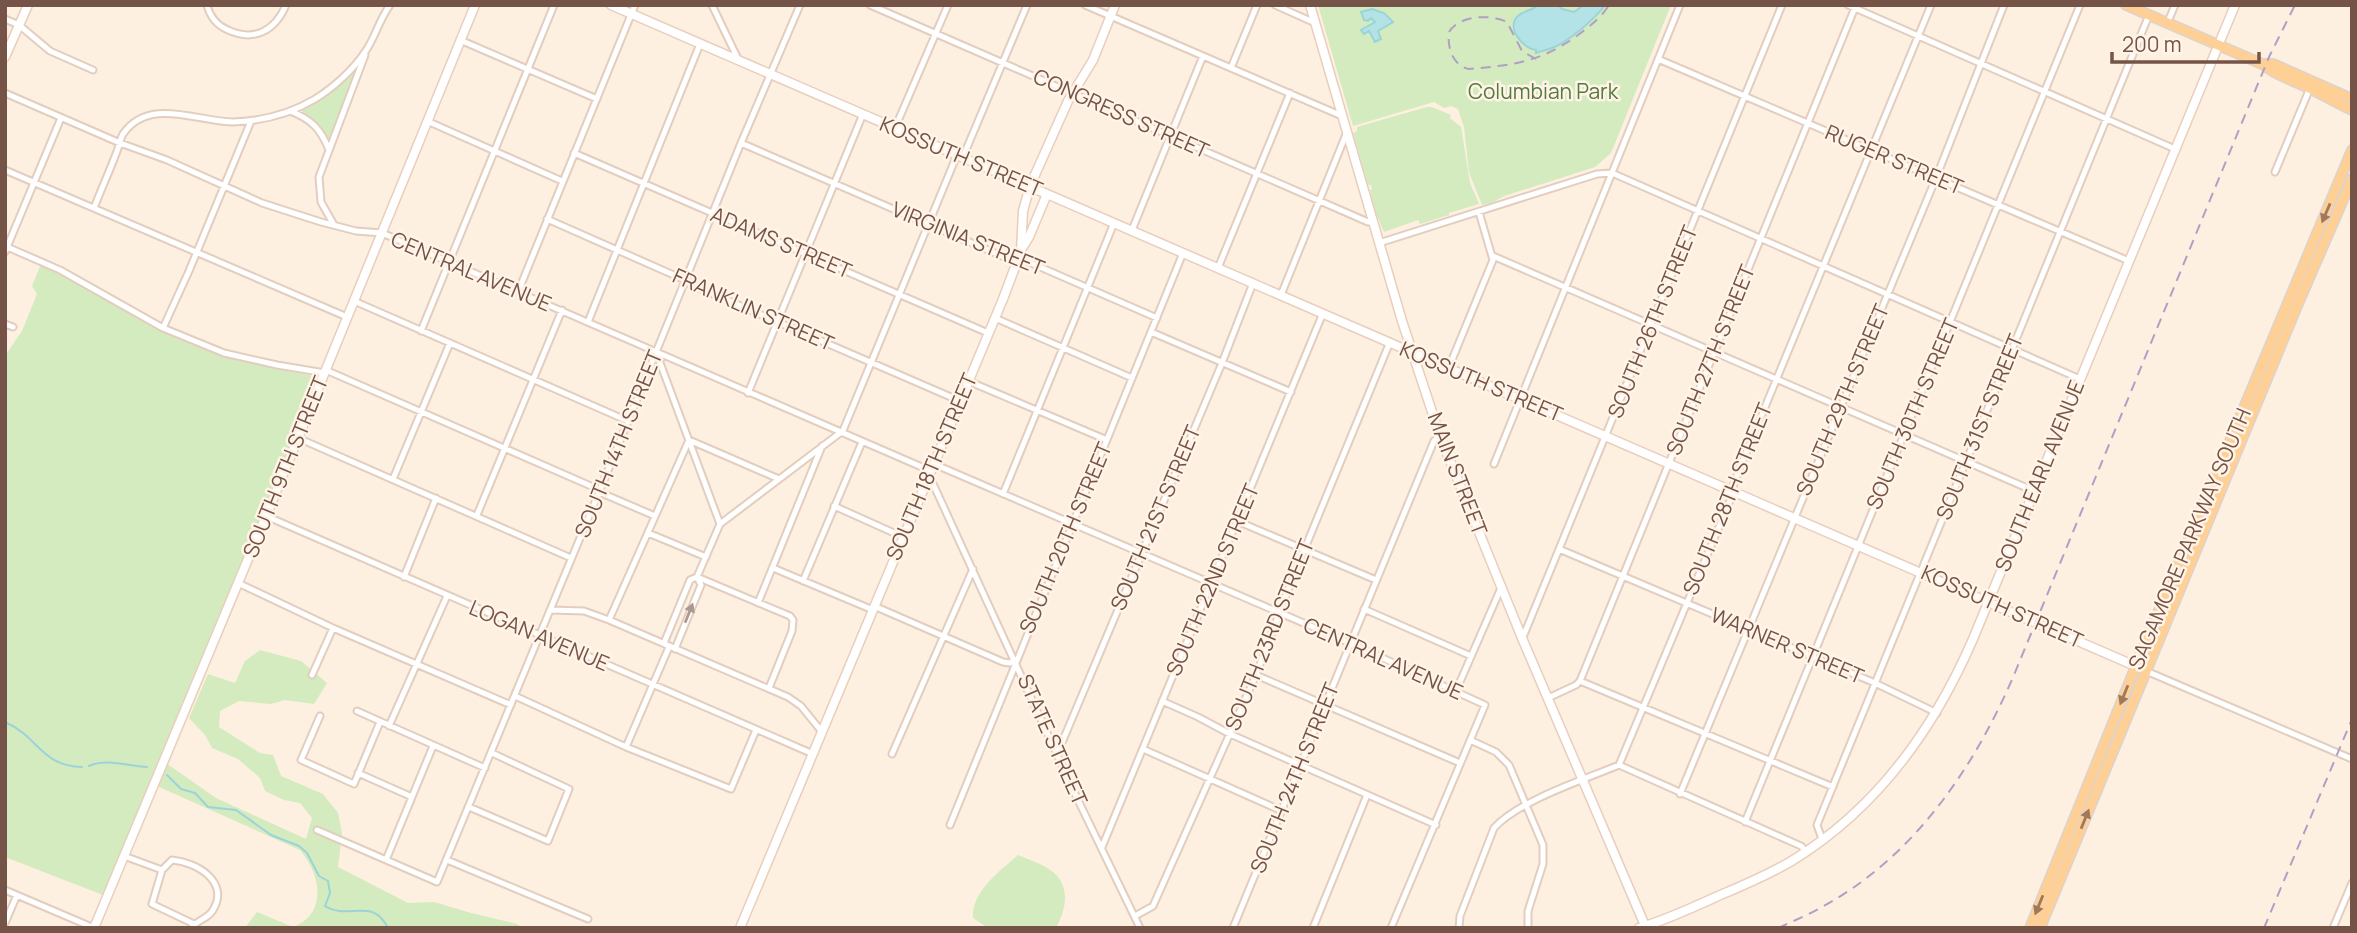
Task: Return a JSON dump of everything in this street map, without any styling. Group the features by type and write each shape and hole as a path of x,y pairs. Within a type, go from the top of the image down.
{"main road":[{"path":"2126,5 2262,64 2271,71 2352,110"},
{"path":"2262,64 2273,64 2352,99"},
{"name":"SAGAMORE PARKWAY SOUTH","path":"2030,928 2136,666 2352,150"},
{"name":"SAGAMORE PARKWAY SOUTH","path":"2040,928 2352,179"}],"street":[{"path":"5,57 28,5"},
{"path":"207,5 212,18 220,27 244,36 256,36 276,24 286,5"},
{"path":"334,225 321,202 319,177 366,52 390,5"},
{"name":"SOUTH 9TH STREET","path":"94,928 326,372 475,5"},
{"path":"421,331 554,5"},
{"name":"KOSSUTH STREET","path":"611,5 633,10 701,44 2352,759"},
{"path":"712,5 738,60"},
{"name":"SOUTH 14TH STREET","path":"387,860 437,882 800,5"},
{"name":"CONGRESS STREET","path":"870,5 1372,222"},
{"path":"895,128 947,5"},
{"path":"626,747 669,646 690,580 697,577 720,524 841,433 928,224 1027,5"},
{"path":"1085,5 1342,116"},
{"name":"SOUTH 18TH STREET","path":"740,928 995,318 1021,251 1023,211 1030,186 1073,93 1093,60 1115,5"},
{"path":"1231,68 1257,5"},
{"path":"1275,5 1315,23"},
{"name":"MAIN STREET","path":"1310,5 1372,222 1440,436 1644,927"},
{"path":"1494,464 1680,5"},
{"name":"SOUTH 26TH STREET","path":"1522,638 1782,5"},
{"path":"1848,5 2175,149"},
{"name":"SOUTH 28TH STREET","path":"1619,765 1734,491 1733,486 1931,5"},
{"name":"SOUTH 29TH STREET","path":"1680,794 1936,178 2004,5"},
{"name":"SOUTH 30TH STREET","path":"1745,822 2080,5"},
{"path":"2167,23 2175,5"},
{"name":"SOUTH EARL AVENUE","path":"1644,927 1753,881 1806,851 1854,813 1884,783 1937,713 1989,601 2235,5"},
{"name":"SOUTH 27TH STREET","path":"1580,681 1856,7"},
{"path":"518,292 633,10"},
{"name":"SOUTH 31ST STREET","path":"1822,839 1817,825 2149,15"},
{"path":"5,19 19,25 50,51 93,70"},
{"path":"460,40 597,99"},
{"path":"588,322 701,44"},
{"path":"94,208 122,136 136,122 157,114 178,113 216,122 251,121 290,111 330,89 366,52"},
{"path":"1132,230 1203,55"},
{"name":"RUGER STREET","path":"1658,59 2129,261"},
{"path":"2275,172 2310,88"},
{"name":"CENTRAL AVENUE","path":"5,93 120,143 167,160 262,203 356,231 382,233 862,442 1003,495 1350,643 1485,705 1470,740"},
{"path":"1218,268 1290,93"},
{"path":"290,111 314,124 323,136 328,150"},
{"path":"748,393 863,114"},
{"path":"61,118 6,248 60,270 163,328 224,353 276,365 326,372 506,448 655,516"},
{"path":"163,328 251,121"},
{"path":"427,121 562,181"},
{"path":"1281,295 1347,132"},
{"name":"VIRGINIA STREET","path":"741,143 928,224 1017,261 1024,260 1157,318"},
{"name":"ADAMS STREET","path":"575,153 988,333"},
{"path":"5,170 347,317"},
{"path":"1379,243 1613,171 2080,379"},
{"path":"1021,251 1047,194"},
{"path":"1449,367 1493,256 1479,212"},
{"name":"FRANKLIN STREET","path":"547,219 960,401"},
{"path":"1003,495 1114,223"},
{"name":"SOUTH 20TH STREET","path":"950,825 1183,253"},
{"path":"1493,256 2034,491"},
{"name":"SOUTH 21ST STREET","path":"1058,752 1253,283"},
{"path":"354,301 628,421"},
{"path":"477,515 562,310"},
{"name":"SOUTH 22ND STREET","path":"1102,847 1323,313"},
{"path":"995,318 1132,378"},
{"path":"5,324 13,327"},
{"path":"1151,332 1291,393"},
{"name":"SOUTH 23RD STREET","path":"1135,916 1153,906 1230,734 1390,342"},
{"path":"393,479 450,343"},
{"path":"656,352 720,524"},
{"path":"968,381 1107,440"},
{"name":"SOUTH 24TH STREET","path":"1233,928 1434,441 1440,436"},
{"path":"298,438 571,558"},
{"path":"689,440 779,479"},
{"path":"610,620 689,440"},
{"path":"803,581 862,442"},
{"path":"758,603 822,446"},
{"name":"STATE STREET","path":"931,470 1077,798 1140,928"},
{"path":"404,577 436,498"},
{"path":"834,506 903,537"},
{"name":"LOGAN AVENUE","path":"266,516 813,754"},
{"path":"1237,521 1376,580"},
{"path":"648,533 706,557"},
{"name":"WARNER STREET","path":"1559,549 1749,628 1937,713"},
{"path":"773,568 1003,662 1010,663 1015,660"},
{"path":"892,754 973,569"},
{"path":"697,577 790,616 793,620 792,631 769,688"},
{"path":"669,646 701,585 697,577"},
{"path":"238,583 333,628 511,705"},
{"path":"1456,691 1501,588"},
{"path":"389,726 447,596"},
{"path":"1364,609 1471,656"},
{"path":"551,610 584,611 610,620 769,688 801,706 822,732"},
{"path":"312,676 333,628"},
{"path":"1256,675 1460,763"},
{"path":"1548,698 1580,681 1833,787"},
{"path":"514,696 626,747 731,789 756,730"},
{"path":"1163,701 1230,734 1436,825"},
{"path":"357,711 485,768"},
{"path":"320,716 301,761 354,784 380,722"},
{"path":"1391,928 1470,740 1503,758 1526,805 1544,853 1541,877 1528,911 1528,928"},
{"path":"317,830 387,860 433,746"},
{"path":"1143,749 1282,811"},
{"path":"469,807 548,841 569,789 492,754"},
{"path":"1459,928 1460,916 1494,828 1503,818 1526,805 1619,765 1801,846 1806,851"},
{"path":"359,773 412,797"},
{"path":"1312,928 1367,795"},
{"path":"124,856 162,870"},
{"path":"172,860 178,860 209,874 218,894 210,915 193,926 152,904 162,870 172,860"},
{"path":"447,860 588,919"},
{"path":"2333,928 2352,883"},
{"path":"5,890 94,928"},
{"path":"5,923 17,895"}],"green space":[{"name":"Columbian Park","path":"1318,5 1671,5 1611,153 1595,167 1482,205 1469,172 1464,127 1458,109 1451,106 1444,108 1434,102 1353,126"},
{"path":"355,67 358,69 329,139 319,124 301,110"},
{"path":"1427,107 1451,115 1450,118 1461,127 1470,183 1479,204 1420,224 1418,220 1384,232 1374,209 1371,185 1368,185 1353,133 1357,131 1357,127"},
{"path":"41,264 154,327 193,345 239,360 318,377 103,895 5,857 5,356 22,331 37,294 32,286"},
{"path":"260,650 301,661 327,683 314,704 285,700 271,704 239,701 220,711 219,727 260,753 273,755 281,776 323,794 338,813 342,833 338,867 408,903 434,902 517,924 523,928 245,928 257,912 293,927 312,913 318,893 313,871 307,860 300,850 157,786 166,763 216,798 306,839 312,818 300,803 284,800 265,791 260,778 238,759 212,748 205,735 189,718 208,674 235,683 245,661"},
{"path":"1018,855 1041,864 1059,878 1065,899 1056,928 988,928 973,918 977,899 982,891 995,875"}],"water":[{"path":"1538,5 1558,5 1574,12 1584,5 1605,5 1565,41 1536,53 1536,50 1522,42 1514,26 1518,16"},
{"path":"1372,9 1384,13 1393,22 1378,31 1381,39 1375,42 1369,31 1364,34 1361,30 1375,22 1371,18 1364,20 1361,12"}],"waterway":[{"path":"5,722 26,735 57,762 82,767"},
{"path":"89,766 110,763 147,767"},
{"path":"167,775 181,789 195,793 208,807 236,810 271,835 299,846 307,853 319,876 328,881 330,893 325,906 334,910 375,913 388,928"}],"railway":[{"path":"1536,59 1522,51 1507,22 1500,19 1468,19 1454,26 1449,32 1452,55 1463,67 1469,69 1514,64 1526,61 1539,57 1565,44 1595,22 1609,5"},
{"path":"1778,928 1822,907 1885,863 1938,807 1980,743 2014,675 2269,57 2295,5"},
{"path":"2264,928 2352,719"}]}
